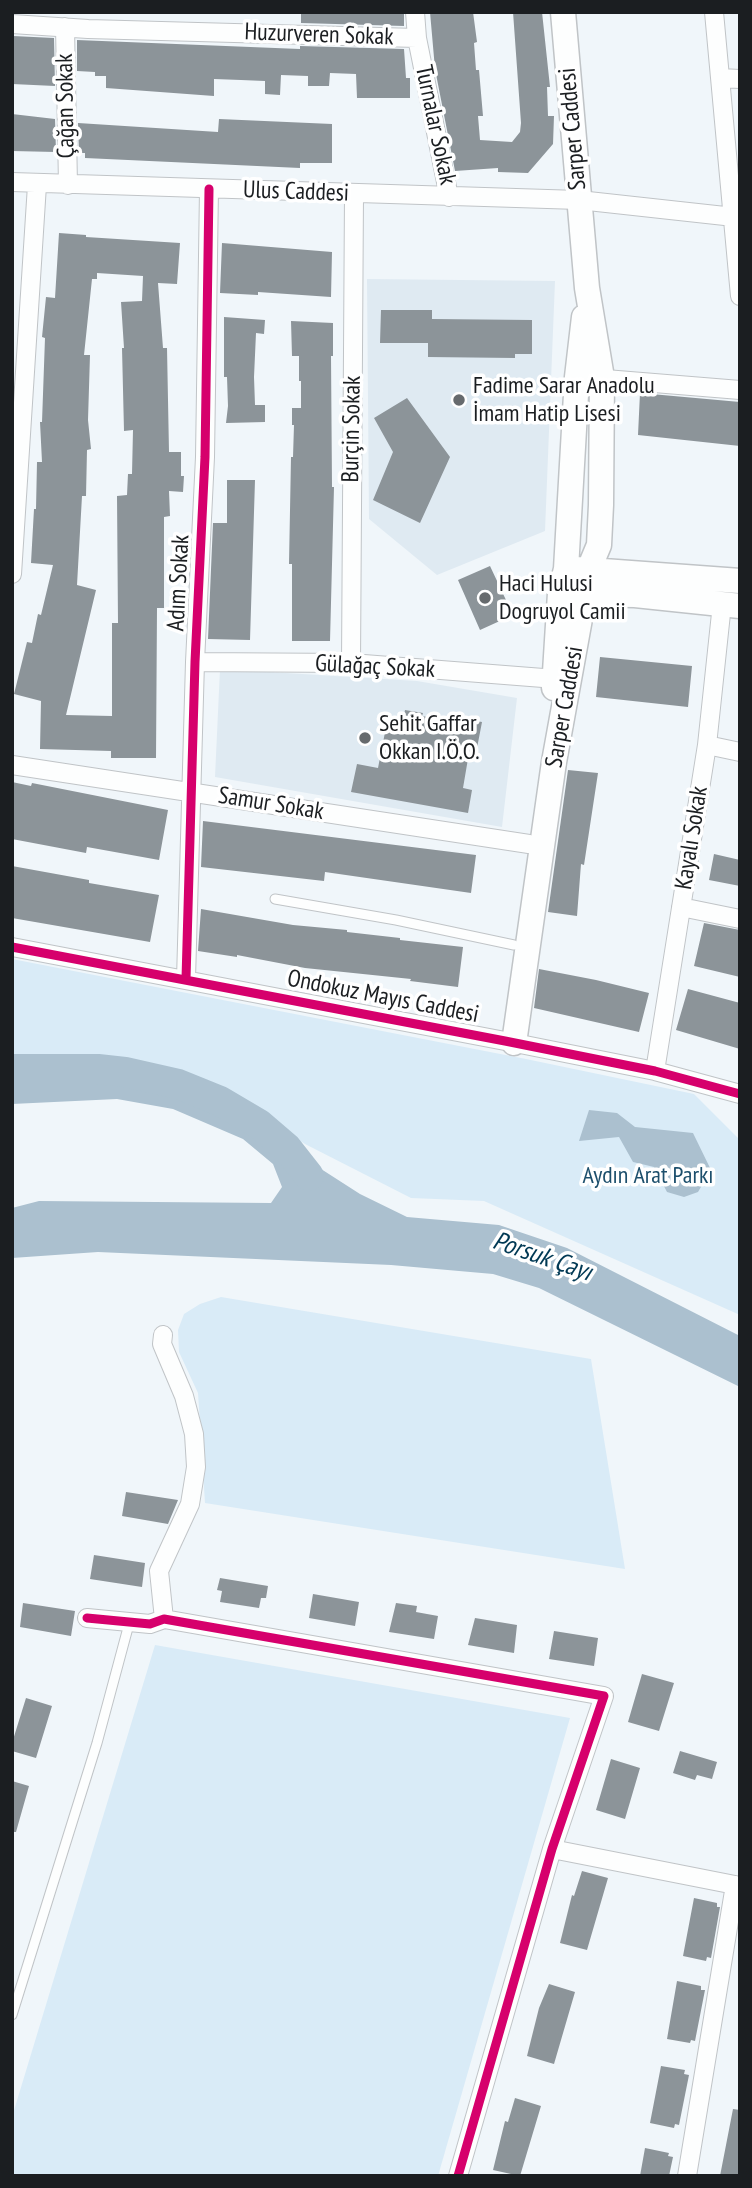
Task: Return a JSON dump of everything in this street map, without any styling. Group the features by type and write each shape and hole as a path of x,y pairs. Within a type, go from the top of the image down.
{"main road":[{"name":"Sarper Caddesi","path":"507,1041 514,944 556,679 560,593 598,545 600,518 602,378 587,288 563,12"},
{"name":"Sarper Caddesi","path":"507,1041 585,595 578,569 577,377 587,288"},
{"path":"578,569 740,581"},
{"path":"560,593 635,595 731,605"}],"street":[{"name":"Turnalar Sokak","path":"415,12 417,38 449,197"},
{"path":"715,12 740,296"},
{"name":"Huzurveren Sokak","path":"12,24 417,38"},
{"name":"Çağan Sokak","path":"65,27 68,185"},
{"path":"720,78 740,79"},
{"name":"Ulus Caddesi","path":"12,182 37,185 579,200 736,229"},
{"path":"12,574 37,185"},
{"name":"Adım Sokak","path":"186,979 195,662 205,457 209,190"},
{"name":"Burçin Sokak","path":"351,663 354,194"},
{"path":"577,377 740,390"},
{"name":"Kayalı Sokak","path":"655,1071 731,605"},
{"name":"Gülağaç Sokak","path":"195,662 351,663 556,679"},
{"path":"707,745 740,752"},
{"name":"Samur Sokak","path":"12,765 529,844"},
{"path":"681,907 740,919"},
{"name":"Ondokuz Mayıs Caddesi","path":"12,947 655,1071 738,1096"},
{"path":"163,1335 162,1344 184,1396 194,1434 196,1467 190,1504 159,1572 164,1619"},
{"path":"87,1618 129,1624 150,1624 164,1619 604,1696 552,1849 458,2176"},
{"path":"552,1849 737,1885 687,2176"}],"lane":[{"path":"275,900 396,920 514,944"},
{"path":"12,2015 97,1743 129,1624"}],"shaded area":[{"name":"Fadime Sarar Anadolu İmam Hatip Lisesi","path":"367,279 555,281 545,531 437,575 369,519"},
{"name":"Sehit Gaffar Okkan I.Ö.O.","path":"220,669 417,681 517,698 502,827 215,777"}],"green space":[{"name":"Aydın Arat Parkı","path":"12,959 694,1094 740,1140 740,1315 484,1201 411,1198 305,1144 210,1084 92,1061 12,1063"},
{"path":"221,1297 591,1359 625,1569 205,1503 198,1393 179,1352 178,1330 184,1314 200,1304"},
{"path":"155,1645 570,1718 438,2176 12,2176 12,2117"}],"water":[{"path":"107,1079 159,1086 223,1106 360,1194 407,1217 499,1225 567,1248 740,1336 740,1387 539,1288 493,1274 391,1265 98,1252 12,1258 12,1208 39,1201 271,1203 282,1187 273,1164 243,1139 173,1109 117,1099 12,1104 12,1083"},
{"path":"589,1110 617,1113 635,1127 693,1133 711,1170 698,1192 684,1197 667,1192 654,1167 633,1162 619,1137 579,1141"}],"building":[{"path":"301,12 404,12 404,26 301,23"},
{"path":"430,12 473,12 477,42 474,43 476,70 479,70 483,116 478,116 480,140 512,142 520,132 521,123 513,12 542,12 550,87 547,87 548,116 554,116 553,144 528,173 498,172 498,168 455,171 435,69"},
{"path":"13,36 54,38 55,86 12,84"},
{"path":"77,40 300,49 300,46 404,49 406,78 410,78 410,98 357,98 356,74 330,73 329,86 308,86 308,76 281,75 280,95 265,94 265,81 241,80 214,79 214,96 106,88 106,76 77,71"},
{"path":"12,114 55,119 56,152 12,151"},
{"path":"219,119 332,124 332,163 300,163 300,168 85,158 85,153 79,153 78,123 218,132"},
{"path":"59,233 180,243 177,284 158,283 163,348 167,348 169,452 181,452 181,476 184,476 183,492 169,491 170,516 164,517 164,608 157,608 156,758 111,758 111,751 40,749 41,701 14,694 27,642 32,643 38,614 41,615 53,565 31,563 37,462 42,462 40,422 45,338 42,337 46,297 55,298","holes":["97,273 143,276 142,301 121,302 124,431 133,430 132,474 128,474 127,495 117,496 118,623 112,623 112,716 66,715 96,590 77,585 82,496 86,496 87,450 91,449 88,420 90,355 84,355 92,279 97,279"]},
{"path":"222,243 332,252 331,297 258,292 258,295 220,293"},
{"path":"381,310 432,310 432,319 532,320 532,354 515,354 515,358 428,357 428,343 380,343"},
{"path":"224,317 265,320 264,334 256,333 254,377 255,405 265,405 265,422 226,423 228,406 227,377 224,377"},
{"path":"291,321 333,323 331,356 334,487 330,641 292,641 292,564 289,564 294,425 292,408 301,408 301,381 299,356 292,356"},
{"path":"640,393 740,402 740,446 638,435"},
{"path":"407,398 450,457 420,523 373,500 393,452 374,418"},
{"path":"227,480 255,480 250,640 208,639 213,523 227,523"},
{"name":"Haci Hulusi Dogruyol Camii","path":"490,566 513,615 480,630 458,580"},
{"path":"600,657 692,666 688,707 596,697"},
{"path":"405,710 464,724 465,719 482,722 477,748 470,747 463,788 472,790 468,813 351,792 357,764 378,768 388,717 403,720"},
{"path":"568,770 598,773 584,865 581,864 577,916 548,912"},
{"path":"12,782 31,786 32,783 168,810 159,860 87,847 86,853 12,839"},
{"path":"203,821 476,855 471,893 325,872 324,881 201,867"},
{"path":"714,854 740,860 740,886 709,880"},
{"path":"12,866 159,895 150,942 12,918"},
{"path":"201,909 293,925 463,947 458,987 410,981 411,979 305,968 237,955 198,951"},
{"path":"704,923 740,930 740,977 694,966"},
{"path":"539,969 649,993 639,1032 534,1008"},
{"path":"688,989 740,1003 740,1049 676,1030"},
{"path":"126,1492 178,1500 168,1524 122,1516"},
{"path":"94,1555 145,1563 142,1587 90,1579"},
{"path":"220,1578 268,1586 266,1598 261,1598 259,1608 220,1602 222,1591 217,1590"},
{"path":"313,1594 359,1602 355,1626 309,1618"},
{"path":"23,1603 75,1611 71,1636 20,1627"},
{"path":"396,1603 417,1606 416,1612 438,1616 434,1639 389,1632"},
{"path":"475,1618 517,1625 514,1653 468,1645"},
{"path":"554,1631 598,1638 594,1666 549,1659"},
{"path":"642,1674 674,1683 659,1731 628,1722"},
{"path":"26,1698 52,1706 36,1758 12,1751"},
{"path":"680,1751 717,1762 712,1779 697,1775 695,1780 673,1773"},
{"path":"611,1759 640,1768 625,1819 596,1810"},
{"path":"12,1781 29,1786 16,1832 12,1832"},
{"path":"582,1871 608,1878 587,1950 560,1943 572,1895 574,1896"},
{"path":"694,1898 717,1903 717,1907 720,1907 711,1958 707,1957 706,1961 683,1956"},
{"path":"677,1981 701,1986 701,1990 705,1990 695,2041 691,2040 690,2043 667,2039"},
{"path":"549,1984 575,1992 554,2064 527,2056 539,2008"},
{"path":"661,2066 685,2070 684,2074 689,2075 679,2125 675,2124 674,2128 650,2123"},
{"path":"515,2098 541,2106 520,2176 493,2170 505,2121 508,2122"},
{"path":"733,2109 740,2110 740,2176 720,2176"},
{"path":"645,2148 669,2153 668,2156 673,2157 669,2176 640,2176"}],"waterway":[{"name":"Porsuk Çayı","path":"12,1069 98,1069 178,1084 220,1101 259,1124 287,1148 309,1176"}],"cycle path":[{"path":"186,979 195,662 205,457 209,189"},
{"path":"12,947 655,1071 740,1094"},
{"path":"87,1618 150,1624 164,1619 604,1696 552,1849 458,2176"}],"place":[{"name":"Fadime Sarar Anadolu İmam Hatip Lisesi","path":"459,400"},
{"name":"Haci Hulusi Dogruyol Camii","path":"485,598"},
{"name":"Sehit Gaffar Okkan I.Ö.O.","path":"365,738"}]}
